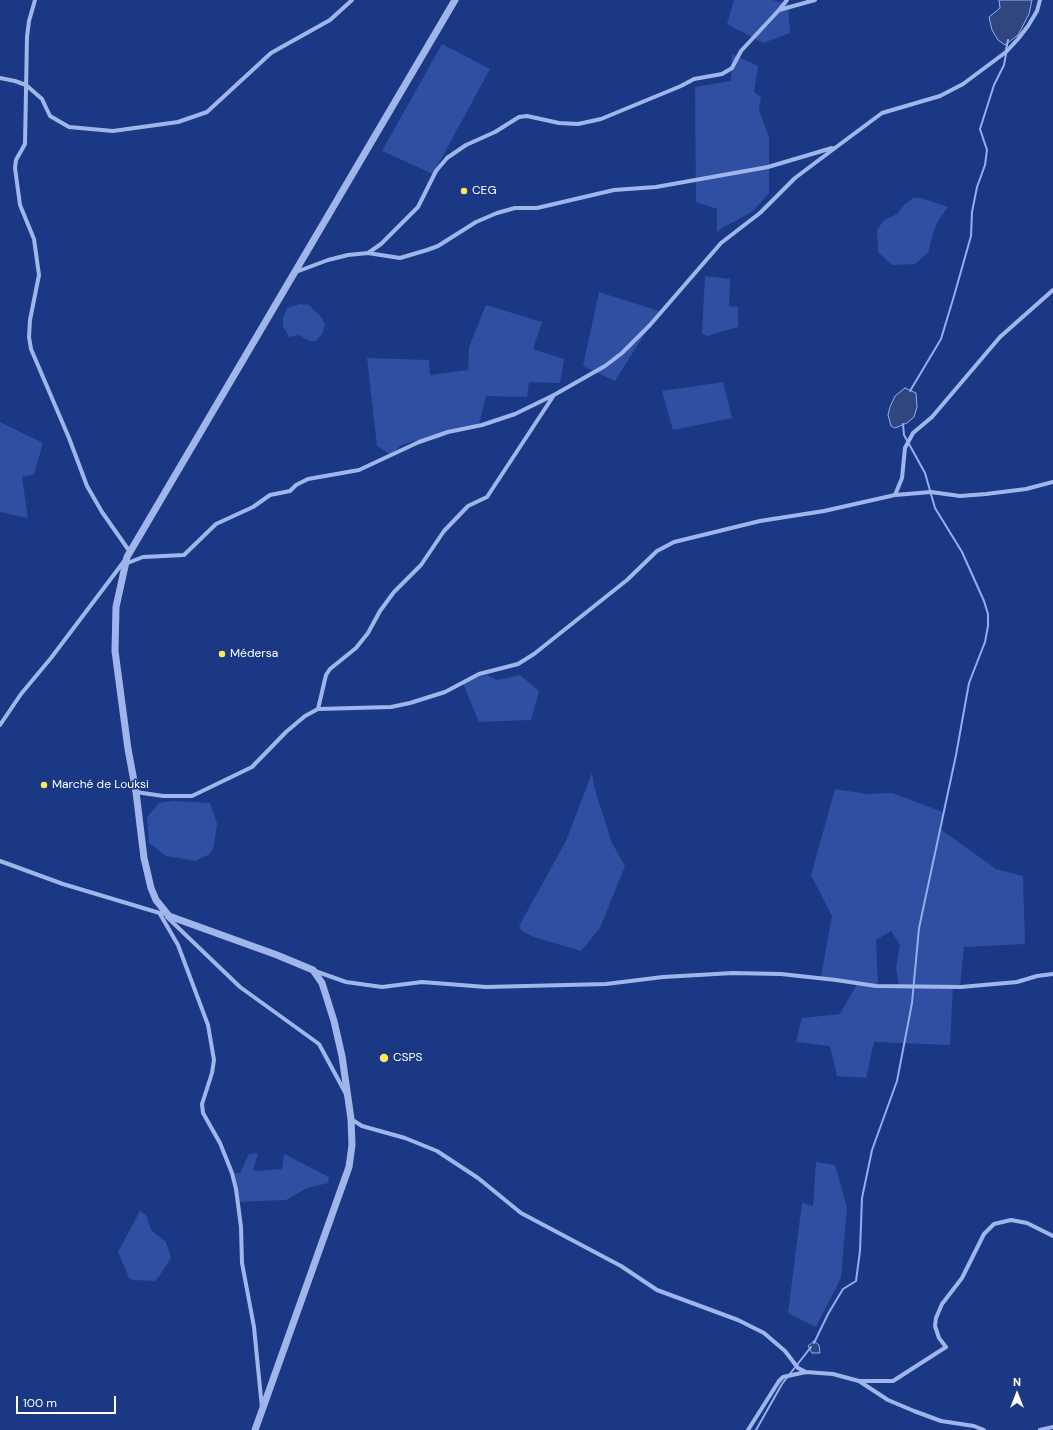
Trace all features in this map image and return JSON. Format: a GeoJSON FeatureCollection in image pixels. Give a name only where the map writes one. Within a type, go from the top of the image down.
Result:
{"type":"FeatureCollection","features":[{"type":"Feature","properties":{"kind":"street"},"geometry":{"type":"LineString","coordinates":[[35,0],[28,27],[25,144],[16,160],[15,168],[20,205],[29,225],[37,255],[38,275],[30,320],[29,337],[31,349],[69,438],[87,486],[127,558],[116,607],[115,651],[128,749],[136,792],[144,858],[150,888],[167,916],[240,987],[319,1044],[349,1099]]}},
{"type":"Feature","properties":{"kind":"street"},"geometry":{"type":"LineString","coordinates":[[0,78],[15,80],[26,85],[42,99],[50,116],[69,127],[113,131],[133,129],[191,118],[206,112],[216,105],[271,53],[330,20],[352,0]]}},
{"type":"Feature","properties":{"kind":"street"},"geometry":{"type":"LineString","coordinates":[[0,725],[21,694],[51,658],[127,558],[455,0]]}},
{"type":"Feature","properties":{"kind":"street"},"geometry":{"type":"LineString","coordinates":[[368,253],[381,244],[418,206],[436,171],[447,158],[466,145],[495,132],[519,117],[527,116],[559,123],[578,124],[601,120],[682,86],[694,79],[702,76],[722,74],[732,68],[741,51],[787,0]]}},
{"type":"Feature","properties":{"kind":"street"},"geometry":{"type":"LineString","coordinates":[[779,10],[815,0]]}},
{"type":"Feature","properties":{"kind":"street"},"geometry":{"type":"LineString","coordinates":[[127,558],[184,555],[191,546],[216,524],[253,508],[270,495],[290,491],[296,485],[308,479],[360,470],[419,442],[448,432],[482,426],[515,414],[554,395],[605,366],[622,353],[650,325],[721,243],[755,217],[795,178],[882,113],[940,96],[963,84],[1006,52],[1018,39],[1037,11],[1040,0]]}},
{"type":"Feature","properties":{"kind":"street"},"geometry":{"type":"LineString","coordinates":[[294,273],[328,260],[368,253],[400,258],[438,246],[476,222],[497,213],[515,208],[555,204],[614,190],[656,187],[768,167],[835,148]]}},
{"type":"Feature","properties":{"kind":"street"},"geometry":{"type":"LineString","coordinates":[[895,495],[902,478],[904,448],[913,433],[932,417],[1000,337],[1053,290]]}},
{"type":"Feature","properties":{"kind":"street"},"geometry":{"type":"LineString","coordinates":[[318,709],[330,669],[356,648],[368,633],[380,611],[394,592],[421,565],[444,531],[468,506],[487,497],[554,395]]}},
{"type":"Feature","properties":{"kind":"street"},"geometry":{"type":"LineString","coordinates":[[136,792],[163,796],[192,796],[252,767],[304,716],[318,709],[391,707],[410,703],[445,692],[479,674],[518,664],[534,654],[627,580],[657,551],[674,542],[760,521],[824,511],[895,495],[931,492],[960,496],[986,494],[1026,489],[1053,482]]}},
{"type":"Feature","properties":{"kind":"street"},"geometry":{"type":"LineString","coordinates":[[0,862],[63,884],[167,916],[346,982],[382,987],[422,982],[486,987],[598,984],[663,977],[733,974],[782,974],[876,986],[961,987],[1017,982],[1037,976],[1053,974]]}},
{"type":"Feature","properties":{"kind":"street"},"geometry":{"type":"LineString","coordinates":[[160,914],[178,945],[196,990],[210,1032],[214,1060],[212,1073],[202,1104],[203,1113],[220,1143],[235,1184],[242,1262],[254,1327],[262,1410]]}},
{"type":"Feature","properties":{"kind":"street"},"geometry":{"type":"LineString","coordinates":[[255,1430],[343,1189],[351,1156],[351,1119],[349,1099],[334,1021],[322,982],[313,970]]}},
{"type":"Feature","properties":{"kind":"street"},"geometry":{"type":"LineString","coordinates":[[351,1119],[362,1126],[405,1138],[437,1150],[473,1174],[521,1213],[621,1266],[657,1290],[738,1320],[764,1333],[785,1351],[798,1368],[806,1372]]}},
{"type":"Feature","properties":{"kind":"street"},"geometry":{"type":"LineString","coordinates":[[748,1430],[778,1381],[783,1377],[806,1372],[833,1374],[859,1381],[893,1381],[946,1347],[939,1338],[935,1326],[936,1318],[942,1304],[962,1278],[984,1234],[994,1224],[1011,1220],[1027,1223],[1053,1236]]}},
{"type":"Feature","properties":{"kind":"street"},"geometry":{"type":"LineString","coordinates":[[859,1381],[888,1400],[914,1412],[941,1421],[974,1426],[984,1430]]}},
{"type":"Feature","properties":{"kind":"street"},"geometry":{"type":"LineString","coordinates":[[1040,1430],[1053,1426]]}},
{"type":"Feature","properties":{"kind":"shaded area"},"geometry":{"type":"Polygon","coordinates":[[[734,0],[772,0],[788,4],[790,33],[763,43],[727,24],[734,0]]]}},
{"type":"Feature","properties":{"kind":"shaded area"},"geometry":{"type":"Polygon","coordinates":[[[999,0],[1032,0],[1029,14],[1018,35],[1005,45],[998,40],[992,30],[989,17],[1000,8],[999,0]]]}},
{"type":"Feature","properties":{"kind":"shaded area"},"geometry":{"type":"Polygon","coordinates":[[[442,44],[490,69],[433,174],[382,151],[442,44]]]}},
{"type":"Feature","properties":{"kind":"shaded area"},"geometry":{"type":"Polygon","coordinates":[[[732,54],[758,66],[754,92],[761,97],[759,110],[769,137],[769,193],[752,212],[720,229],[717,233],[717,209],[696,202],[695,87],[731,81],[732,54]]]}},
{"type":"Feature","properties":{"kind":"shaded area"},"geometry":{"type":"Polygon","coordinates":[[[913,198],[921,198],[948,207],[938,221],[928,253],[915,264],[892,265],[878,252],[877,230],[884,220],[897,214],[904,205],[913,198]]]}},
{"type":"Feature","properties":{"kind":"shaded area"},"geometry":{"type":"Polygon","coordinates":[[[705,276],[730,279],[729,306],[738,307],[738,327],[707,336],[702,334],[705,276]]]}},
{"type":"Feature","properties":{"kind":"shaded area"},"geometry":{"type":"Polygon","coordinates":[[[599,292],[659,311],[615,381],[583,366],[599,292]]]}},
{"type":"Feature","properties":{"kind":"shaded area"},"geometry":{"type":"Polygon","coordinates":[[[300,304],[309,305],[322,318],[325,325],[322,334],[316,341],[310,341],[299,335],[289,337],[283,326],[283,318],[287,308],[300,304]]]}},
{"type":"Feature","properties":{"kind":"shaded area"},"geometry":{"type":"Polygon","coordinates":[[[486,305],[542,322],[533,349],[564,359],[560,383],[529,382],[527,397],[486,396],[479,424],[452,431],[439,438],[414,441],[400,446],[391,455],[377,446],[367,358],[429,360],[430,375],[468,370],[469,347],[486,305]]]}},
{"type":"Feature","properties":{"kind":"shaded area"},"geometry":{"type":"Polygon","coordinates":[[[723,382],[732,418],[673,430],[662,391],[723,382]]]}},
{"type":"Feature","properties":{"kind":"shaded area"},"geometry":{"type":"Polygon","coordinates":[[[905,388],[916,393],[917,407],[914,417],[907,423],[895,428],[891,426],[888,415],[890,407],[895,396],[905,388]]]}},
{"type":"Feature","properties":{"kind":"shaded area"},"geometry":{"type":"Polygon","coordinates":[[[0,422],[43,443],[34,474],[22,477],[28,518],[0,512],[0,422]]]}},
{"type":"Feature","properties":{"kind":"shaded area"},"geometry":{"type":"Polygon","coordinates":[[[487,675],[497,680],[520,675],[539,691],[531,720],[479,722],[463,684],[478,677],[487,675]]]}},
{"type":"Feature","properties":{"kind":"shaded area"},"geometry":{"type":"Polygon","coordinates":[[[592,773],[595,790],[612,843],[625,866],[600,928],[581,951],[534,937],[522,931],[519,926],[566,841],[592,773]]]}},
{"type":"Feature","properties":{"kind":"shaded area"},"geometry":{"type":"Polygon","coordinates":[[[835,789],[867,794],[892,793],[943,812],[939,828],[996,869],[1023,876],[1025,944],[964,947],[960,986],[953,987],[950,1045],[874,1042],[866,1078],[837,1076],[830,1046],[796,1042],[802,1018],[840,1014],[858,982],[821,977],[832,916],[811,875],[835,789]],[[891,931],[876,940],[878,986],[899,986],[896,968],[900,945],[891,931]]]}},
{"type":"Feature","properties":{"kind":"shaded area"},"geometry":{"type":"Polygon","coordinates":[[[174,801],[210,803],[217,823],[214,846],[210,854],[195,861],[166,856],[149,843],[147,817],[159,803],[174,801]]]}},
{"type":"Feature","properties":{"kind":"shaded area"},"geometry":{"type":"Polygon","coordinates":[[[258,1153],[253,1171],[282,1169],[284,1154],[329,1177],[328,1183],[307,1188],[286,1200],[237,1202],[233,1173],[240,1173],[249,1154],[258,1153]]]}},
{"type":"Feature","properties":{"kind":"shaded area"},"geometry":{"type":"Polygon","coordinates":[[[816,1162],[835,1165],[847,1207],[841,1278],[816,1327],[788,1313],[802,1203],[813,1206],[816,1162]]]}},
{"type":"Feature","properties":{"kind":"shaded area"},"geometry":{"type":"Polygon","coordinates":[[[140,1211],[146,1215],[151,1230],[166,1242],[171,1258],[158,1278],[154,1281],[134,1280],[129,1278],[118,1252],[140,1211]]]}},
{"type":"Feature","properties":{"kind":"shaded area"},"geometry":{"type":"Polygon","coordinates":[[[814,1341],[819,1345],[820,1353],[812,1353],[808,1346],[814,1341]]]}},
{"type":"Feature","properties":{"kind":"waterway"},"geometry":{"type":"LineString","coordinates":[[1006,50],[1008,40]]}},
{"type":"Feature","properties":{"kind":"waterway"},"geometry":{"type":"LineString","coordinates":[[910,391],[941,339],[954,296],[971,236],[972,212],[977,187],[985,165],[987,150],[980,129],[994,85],[1004,65],[1006,54]]}},
{"type":"Feature","properties":{"kind":"waterway"},"geometry":{"type":"LineString","coordinates":[[814,1343],[828,1314],[843,1289],[856,1281],[860,1251],[862,1198],[872,1150],[897,1081],[912,1003],[919,928],[956,755],[969,683],[985,642],[988,626],[988,614],[984,601],[962,552],[935,508],[925,473],[904,435],[903,424]]}},
{"type":"Feature","properties":{"kind":"waterway"},"geometry":{"type":"LineString","coordinates":[[756,1430],[782,1384],[811,1347]]}},
{"type":"Feature","properties":{"kind":"place","name":"CEG"},"geometry":{"type":"Point","coordinates":[464,191]}},
{"type":"Feature","properties":{"kind":"place","name":"Médersa"},"geometry":{"type":"Point","coordinates":[222,654]}},
{"type":"Feature","properties":{"kind":"place","name":"Marché de Louksi"},"geometry":{"type":"Point","coordinates":[44,785]}},
{"type":"Feature","properties":{"kind":"place","name":"CSPS"},"geometry":{"type":"Point","coordinates":[384,1058]}}]}
